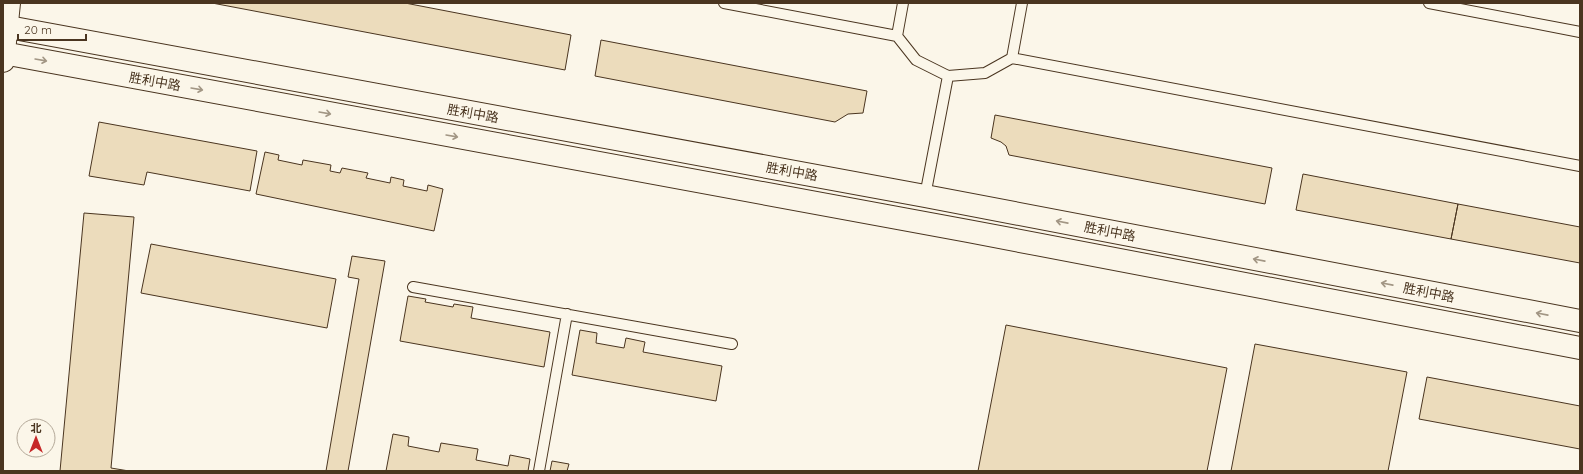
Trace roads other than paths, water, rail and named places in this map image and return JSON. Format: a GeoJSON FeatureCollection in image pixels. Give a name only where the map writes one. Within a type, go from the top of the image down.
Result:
{"type":"FeatureCollection","features":[{"type":"Feature","properties":{"kind":"street"},"geometry":{"type":"LineString","coordinates":[[3,56],[5,26],[9,3]]}},
{"type":"Feature","properties":{"kind":"street","name":"胜利中路"},"geometry":{"type":"LineString","coordinates":[[5,26],[925,196],[1580,321]]}},
{"type":"Feature","properties":{"kind":"street","name":"胜利中路"},"geometry":{"type":"LineString","coordinates":[[3,56],[960,230],[1580,348]]}},
{"type":"Feature","properties":{"kind":"lane"},"geometry":{"type":"LineString","coordinates":[[724,3],[896,36],[916,60],[948,76],[985,74],[1012,58],[1580,166]]}},
{"type":"Feature","properties":{"kind":"lane"},"geometry":{"type":"LineString","coordinates":[[896,36],[903,3]]}},
{"type":"Feature","properties":{"kind":"lane"},"geometry":{"type":"LineString","coordinates":[[1012,58],[1022,3]]}},
{"type":"Feature","properties":{"kind":"lane"},"geometry":{"type":"LineString","coordinates":[[1429,3],[1580,32]]}},
{"type":"Feature","properties":{"kind":"lane"},"geometry":{"type":"LineString","coordinates":[[925,196],[948,76]]}},
{"type":"Feature","properties":{"kind":"lane"},"geometry":{"type":"LineString","coordinates":[[414,287],[732,344]]}},
{"type":"Feature","properties":{"kind":"lane"},"geometry":{"type":"LineString","coordinates":[[539,471],[568,314]]}}]}
